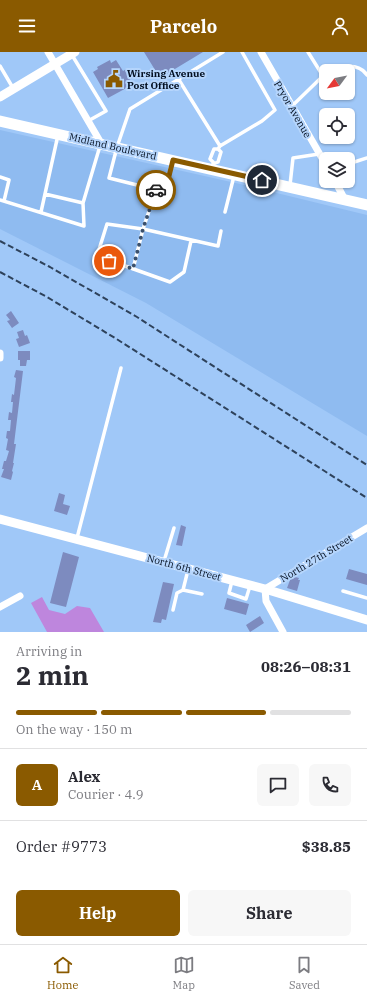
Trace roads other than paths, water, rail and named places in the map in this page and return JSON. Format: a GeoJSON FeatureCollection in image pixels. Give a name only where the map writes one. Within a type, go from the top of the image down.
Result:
{"type":"FeatureCollection","features":[{"type":"Feature","properties":{"kind":"main road","name":"Midland Boulevard"},"geometry":{"type":"LineString","coordinates":[[0,120],[173,160],[212,166],[235,174],[367,205]]}},
{"type":"Feature","properties":{"kind":"street"},"geometry":{"type":"LineString","coordinates":[[48,52],[100,143]]}},
{"type":"Feature","properties":{"kind":"street","name":"Pryor Avenue"},"geometry":{"type":"LineString","coordinates":[[261,52],[319,152]]}},
{"type":"Feature","properties":{"kind":"street"},"geometry":{"type":"LineString","coordinates":[[0,97],[73,53]]}},
{"type":"Feature","properties":{"kind":"street"},"geometry":{"type":"LineString","coordinates":[[339,188],[345,200]]}},
{"type":"Feature","properties":{"kind":"street"},"geometry":{"type":"LineString","coordinates":[[0,353],[0,358]]}},
{"type":"Feature","properties":{"kind":"street","name":"North 6th Street"},"geometry":{"type":"LineString","coordinates":[[0,519],[265,589],[367,620]]}},
{"type":"Feature","properties":{"kind":"street","name":"North 27th Street"},"geometry":{"type":"LineString","coordinates":[[265,589],[367,528]]}},
{"type":"Feature","properties":{"kind":"street"},"geometry":{"type":"LineString","coordinates":[[265,589],[266,601],[283,632]]}},
{"type":"Feature","properties":{"kind":"street"},"geometry":{"type":"LineString","coordinates":[[0,607],[20,596]]}},
{"type":"Feature","properties":{"kind":"lane"},"geometry":{"type":"LineString","coordinates":[[173,160],[165,192],[109,178],[117,147],[130,110],[223,52]]}},
{"type":"Feature","properties":{"kind":"lane"},"geometry":{"type":"LineString","coordinates":[[179,80],[219,147],[221,152],[218,162],[212,166],[210,159],[214,149],[219,147],[262,121],[275,110],[242,52]]}},
{"type":"Feature","properties":{"kind":"lane"},"geometry":{"type":"LineString","coordinates":[[308,52],[319,67]]}},
{"type":"Feature","properties":{"kind":"lane"},"geometry":{"type":"LineString","coordinates":[[73,53],[106,111],[88,121]]}},
{"type":"Feature","properties":{"kind":"lane"},"geometry":{"type":"LineString","coordinates":[[0,66],[14,89]]}},
{"type":"Feature","properties":{"kind":"lane"},"geometry":{"type":"LineString","coordinates":[[355,66],[364,71],[367,75]]}},
{"type":"Feature","properties":{"kind":"lane"},"geometry":{"type":"LineString","coordinates":[[292,106],[319,81]]}},
{"type":"Feature","properties":{"kind":"lane"},"geometry":{"type":"LineString","coordinates":[[41,212],[58,133]]}},
{"type":"Feature","properties":{"kind":"lane"},"geometry":{"type":"LineString","coordinates":[[0,177],[9,180],[2,200],[84,226],[83,203],[100,143]]}},
{"type":"Feature","properties":{"kind":"lane"},"geometry":{"type":"LineString","coordinates":[[290,187],[293,158],[319,154]]}},
{"type":"Feature","properties":{"kind":"lane"},"geometry":{"type":"LineString","coordinates":[[355,162],[367,158]]}},
{"type":"Feature","properties":{"kind":"lane"},"geometry":{"type":"LineString","coordinates":[[225,212],[235,174]]}},
{"type":"Feature","properties":{"kind":"lane"},"geometry":{"type":"LineString","coordinates":[[133,269],[143,229],[156,190]]}},
{"type":"Feature","properties":{"kind":"lane"},"geometry":{"type":"LineString","coordinates":[[46,194],[83,203]]}},
{"type":"Feature","properties":{"kind":"lane"},"geometry":{"type":"LineString","coordinates":[[191,241],[184,272],[170,282],[97,256],[107,224],[143,229],[218,246],[221,231]]}},
{"type":"Feature","properties":{"kind":"lane"},"geometry":{"type":"LineString","coordinates":[[77,539],[121,368]]}},
{"type":"Feature","properties":{"kind":"lane"},"geometry":{"type":"LineString","coordinates":[[164,562],[174,528]]}},
{"type":"Feature","properties":{"kind":"lane"},"geometry":{"type":"LineString","coordinates":[[183,590],[188,569]]}},
{"type":"Feature","properties":{"kind":"lane"},"geometry":{"type":"LineString","coordinates":[[232,580],[228,593],[246,599],[250,585]]}},
{"type":"Feature","properties":{"kind":"lane"},"geometry":{"type":"LineString","coordinates":[[173,610],[177,593],[183,590],[202,594]]}},
{"type":"Feature","properties":{"kind":"lane"},"geometry":{"type":"LineString","coordinates":[[343,590],[367,598]]}},
{"type":"Feature","properties":{"kind":"railway"},"geometry":{"type":"LineString","coordinates":[[0,241],[50,267],[137,317],[367,465]]}},
{"type":"Feature","properties":{"kind":"railway"},"geometry":{"type":"LineString","coordinates":[[0,272],[47,297],[115,338],[367,498]]}},
{"type":"Feature","properties":{"kind":"place","name":"Wirsing Avenue Post Office"},"geometry":{"type":"Point","coordinates":[114,79]}}]}
